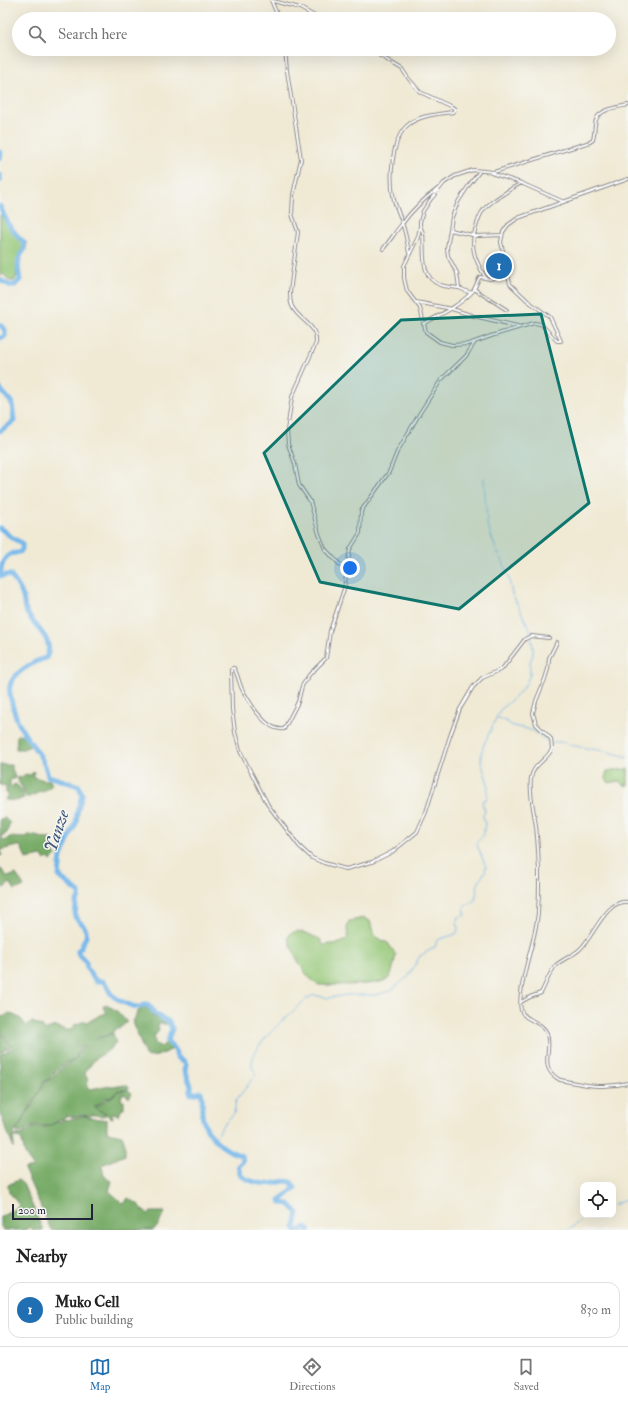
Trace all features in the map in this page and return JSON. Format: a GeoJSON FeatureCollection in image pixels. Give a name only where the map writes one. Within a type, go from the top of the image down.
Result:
{"type":"FeatureCollection","features":[{"type":"Feature","properties":{"kind":"street"},"geometry":{"type":"LineString","coordinates":[[272,1],[276,12]]}},
{"type":"Feature","properties":{"kind":"street"},"geometry":{"type":"LineString","coordinates":[[272,1],[300,8],[307,12]]}},
{"type":"Feature","properties":{"kind":"street"},"geometry":{"type":"LineString","coordinates":[[286,56],[301,159],[293,196],[292,214],[298,232],[290,292],[292,308],[314,329],[316,339],[316,343],[306,362],[292,397],[287,431],[288,444],[295,464],[299,485],[310,501],[319,534],[326,549],[346,571]]}},
{"type":"Feature","properties":{"kind":"street"},"geometry":{"type":"LineString","coordinates":[[381,56],[402,69],[420,92],[452,107],[455,110],[416,120],[404,128],[399,136],[392,166],[391,183],[394,200],[407,238],[409,254]]}},
{"type":"Feature","properties":{"kind":"street"},"geometry":{"type":"LineString","coordinates":[[490,172],[552,155],[590,142],[593,140],[596,121],[599,114],[611,109],[628,105]]}},
{"type":"Feature","properties":{"kind":"street"},"geometry":{"type":"LineString","coordinates":[[383,249],[389,243],[402,223],[430,194],[455,176],[473,170],[490,172],[564,202]]}},
{"type":"Feature","properties":{"kind":"street"},"geometry":{"type":"LineString","coordinates":[[459,288],[456,273],[448,256],[447,248],[452,217],[458,202],[468,185],[480,171]]}},
{"type":"Feature","properties":{"kind":"street"},"geometry":{"type":"LineString","coordinates":[[441,186],[424,211],[420,222],[418,237],[404,266],[404,278],[407,291],[420,308],[426,332],[440,342],[459,345],[475,342],[534,323],[540,324],[557,341],[562,340],[550,317],[528,301],[512,286],[508,277],[502,250],[501,242],[503,232],[508,225],[518,218],[628,179]]}},
{"type":"Feature","properties":{"kind":"street"},"geometry":{"type":"LineString","coordinates":[[485,277],[475,258],[472,248],[473,236],[480,214],[499,196],[521,184]]}},
{"type":"Feature","properties":{"kind":"street"},"geometry":{"type":"LineString","coordinates":[[420,227],[423,233],[425,270],[428,276],[440,285],[459,288],[471,293]]}},
{"type":"Feature","properties":{"kind":"street"},"geometry":{"type":"LineString","coordinates":[[450,230],[473,236],[502,235]]}},
{"type":"Feature","properties":{"kind":"street"},"geometry":{"type":"LineString","coordinates":[[423,324],[452,309],[461,302],[471,293],[479,279],[482,277],[490,279],[500,276],[508,277]]}},
{"type":"Feature","properties":{"kind":"street"},"geometry":{"type":"LineString","coordinates":[[474,289],[507,310]]}},
{"type":"Feature","properties":{"kind":"street"},"geometry":{"type":"LineString","coordinates":[[415,302],[452,309],[474,316],[522,327]]}},
{"type":"Feature","properties":{"kind":"street"},"geometry":{"type":"LineString","coordinates":[[475,342],[466,356],[441,380],[397,452],[389,472],[361,512],[360,533],[350,549],[344,589],[330,631],[326,658],[309,675],[302,686],[298,702],[284,729],[272,727],[262,719],[242,688],[234,668],[232,668],[230,672],[232,709],[240,751],[268,805],[299,846],[312,858],[324,864],[346,869],[362,866],[392,852],[417,832],[426,812],[460,709],[473,687],[482,678],[502,669],[526,639],[531,636],[549,638]]}},
{"type":"Feature","properties":{"kind":"street"},"geometry":{"type":"LineString","coordinates":[[557,642],[549,658],[546,679],[536,700],[533,713],[536,724],[551,739],[552,749],[535,767],[531,778],[539,868],[538,912],[525,970],[521,1002],[522,1012],[525,1016],[539,1023],[546,1030],[549,1039],[547,1057],[548,1068],[551,1074],[560,1080],[592,1086],[609,1087],[628,1083]]}},
{"type":"Feature","properties":{"kind":"street"},"geometry":{"type":"LineString","coordinates":[[521,1002],[541,992],[556,966],[583,946],[606,913],[621,902],[628,902]]}},
{"type":"Feature","properties":{"kind":"highlighted area"},"geometry":{"type":"Polygon","coordinates":[[[541,314],[589,503],[459,609],[320,582],[264,453],[401,320],[541,314]]]}},
{"type":"Feature","properties":{"kind":"green space"},"geometry":{"type":"Polygon","coordinates":[[[0,215],[5,217],[14,230],[27,243],[26,249],[19,257],[17,273],[14,281],[10,281],[3,274],[0,276],[0,215]]]}},
{"type":"Feature","properties":{"kind":"green space"},"geometry":{"type":"Polygon","coordinates":[[[24,734],[33,745],[23,749],[16,749],[17,735],[24,734]]]}},
{"type":"Feature","properties":{"kind":"green space"},"geometry":{"type":"Polygon","coordinates":[[[0,765],[11,765],[15,778],[10,780],[10,787],[16,784],[22,790],[24,798],[16,801],[5,800],[8,794],[6,793],[6,786],[0,785],[0,765]]]}},
{"type":"Feature","properties":{"kind":"green space"},"geometry":{"type":"Polygon","coordinates":[[[628,769],[628,785],[623,785],[619,781],[609,783],[607,780],[607,771],[628,769]]]}},
{"type":"Feature","properties":{"kind":"green space"},"geometry":{"type":"Polygon","coordinates":[[[34,771],[34,777],[50,780],[52,785],[43,792],[40,791],[33,796],[31,795],[30,797],[26,797],[16,778],[22,777],[26,774],[30,775],[34,771]]]}},
{"type":"Feature","properties":{"kind":"green space"},"geometry":{"type":"Polygon","coordinates":[[[5,818],[10,823],[7,833],[1,836],[2,839],[5,841],[9,837],[25,838],[28,835],[48,839],[50,838],[50,847],[56,856],[51,861],[48,858],[44,860],[42,856],[26,859],[21,846],[17,846],[1,850],[2,855],[0,856],[0,819],[5,818]]]}},
{"type":"Feature","properties":{"kind":"green space"},"geometry":{"type":"Polygon","coordinates":[[[0,868],[8,877],[16,874],[24,886],[15,890],[10,883],[4,888],[0,885],[0,868]]]}},
{"type":"Feature","properties":{"kind":"green space"},"geometry":{"type":"Polygon","coordinates":[[[364,918],[370,921],[374,936],[388,943],[396,955],[390,977],[376,983],[355,985],[319,985],[314,982],[304,971],[296,957],[288,938],[291,933],[297,931],[306,933],[320,939],[323,945],[341,943],[348,938],[347,928],[349,921],[364,918]]]}},
{"type":"Feature","properties":{"kind":"green space"},"geometry":{"type":"Polygon","coordinates":[[[104,1004],[116,1010],[127,1022],[120,1028],[116,1028],[113,1032],[105,1036],[99,1036],[94,1040],[98,1039],[99,1037],[105,1037],[113,1033],[116,1042],[109,1050],[95,1059],[86,1069],[85,1075],[89,1080],[87,1084],[88,1087],[91,1089],[104,1086],[113,1087],[125,1085],[129,1087],[129,1089],[118,1090],[114,1095],[108,1098],[106,1097],[101,1103],[94,1107],[106,1115],[101,1117],[94,1115],[72,1117],[66,1116],[57,1122],[46,1126],[34,1126],[23,1132],[16,1132],[26,1114],[34,1104],[37,1096],[19,1125],[15,1132],[14,1148],[0,1114],[0,1055],[13,1047],[0,1031],[0,1017],[9,1013],[20,1018],[27,1026],[32,1022],[42,1026],[45,1031],[53,1027],[71,1030],[74,1025],[85,1021],[88,1022],[107,1013],[103,1008],[104,1004]],[[81,1046],[74,1060],[66,1063],[48,1080],[44,1081],[38,1094],[45,1082],[49,1080],[67,1064],[74,1061],[83,1046],[81,1046]]]}},
{"type":"Feature","properties":{"kind":"green space"},"geometry":{"type":"Polygon","coordinates":[[[145,1007],[151,1011],[153,1016],[160,1018],[169,1024],[158,1024],[159,1030],[154,1037],[155,1043],[161,1047],[166,1042],[173,1049],[157,1056],[148,1057],[145,1055],[133,1022],[138,1011],[145,1007]]]}},
{"type":"Feature","properties":{"kind":"green space"},"geometry":{"type":"Polygon","coordinates":[[[0,1033],[11,1046],[0,1053],[0,1033]]]}},
{"type":"Feature","properties":{"kind":"green space"},"geometry":{"type":"Polygon","coordinates":[[[128,1090],[132,1093],[129,1098],[125,1094],[122,1094],[121,1101],[124,1101],[124,1108],[122,1108],[119,1116],[112,1113],[113,1118],[109,1117],[105,1112],[102,1112],[95,1107],[102,1104],[107,1098],[110,1098],[118,1091],[128,1090]]]}},
{"type":"Feature","properties":{"kind":"green space"},"geometry":{"type":"Polygon","coordinates":[[[82,1116],[107,1120],[107,1132],[122,1135],[125,1143],[125,1155],[102,1165],[103,1173],[109,1180],[112,1181],[109,1191],[124,1204],[128,1198],[138,1204],[142,1210],[148,1214],[151,1212],[165,1212],[157,1227],[153,1230],[51,1230],[24,1169],[33,1167],[25,1154],[21,1138],[15,1137],[16,1135],[23,1134],[34,1127],[46,1127],[57,1122],[61,1122],[63,1119],[68,1120],[82,1116]]]}},
{"type":"Feature","properties":{"kind":"green space"},"geometry":{"type":"Polygon","coordinates":[[[18,1180],[23,1184],[43,1230],[33,1230],[31,1227],[25,1230],[3,1230],[0,1224],[0,1217],[15,1209],[19,1205],[9,1192],[8,1185],[18,1180]]]}},
{"type":"Feature","properties":{"kind":"waterway","name":"Yanze"},"geometry":{"type":"LineString","coordinates":[[0,152],[0,158]]}},
{"type":"Feature","properties":{"kind":"waterway","name":"Yanze"},"geometry":{"type":"LineString","coordinates":[[0,175],[0,180]]}},
{"type":"Feature","properties":{"kind":"waterway","name":"Yanze"},"geometry":{"type":"LineString","coordinates":[[0,206],[4,217],[16,235],[24,243],[24,250],[21,253],[18,265],[20,280],[15,285],[11,286],[0,280]]}},
{"type":"Feature","properties":{"kind":"waterway","name":"Yanze"},"geometry":{"type":"LineString","coordinates":[[0,325],[5,330],[5,336],[0,338]]}},
{"type":"Feature","properties":{"kind":"waterway","name":"Yanze"},"geometry":{"type":"LineString","coordinates":[[0,389],[12,403],[14,421],[0,431]]}},
{"type":"Feature","properties":{"kind":"waterway"},"geometry":{"type":"LineString","coordinates":[[213,1138],[216,1136],[224,1123],[234,1114],[236,1100],[256,1074],[252,1066],[253,1057],[258,1048],[273,1030],[306,999],[314,995],[328,998],[347,995],[375,995],[390,991],[408,977],[420,956],[435,947],[437,940],[456,934],[458,929],[457,919],[466,915],[464,909],[465,906],[475,900],[478,884],[486,867],[477,845],[477,842],[483,836],[485,823],[483,816],[485,810],[482,801],[487,799],[488,784],[481,761],[481,754],[484,744],[500,710],[517,695],[526,684],[530,674],[530,662],[533,655],[530,629],[512,594],[509,579],[502,559],[497,552],[487,524],[484,478]]}},
{"type":"Feature","properties":{"kind":"waterway","name":"Yanze"},"geometry":{"type":"LineString","coordinates":[[0,528],[14,539],[22,543],[22,549],[20,552],[11,554],[4,560],[1,576],[10,575],[16,582],[22,594],[25,609],[46,638],[49,651],[46,658],[19,672],[12,681],[10,686],[10,695],[13,707],[21,728],[40,756],[48,776],[79,786],[82,795],[76,823],[61,856],[59,876],[79,893],[79,898],[76,903],[75,917],[86,930],[86,936],[81,948],[78,950],[78,953],[86,962],[87,969],[96,981],[104,982],[113,996],[124,1003],[137,1007],[141,1007],[146,1004],[154,1013],[169,1022],[172,1029],[167,1041],[175,1049],[177,1057],[186,1064],[185,1070],[191,1086],[191,1094],[201,1092],[203,1120],[208,1131],[216,1141],[225,1148],[242,1156],[243,1161],[238,1166],[241,1176],[261,1184],[285,1181],[291,1182],[295,1188],[280,1201],[281,1203],[289,1204],[298,1213],[295,1227],[297,1230]]}},
{"type":"Feature","properties":{"kind":"waterway"},"geometry":{"type":"LineString","coordinates":[[497,718],[503,719],[514,726],[535,732],[549,742]]}},
{"type":"Feature","properties":{"kind":"waterway"},"geometry":{"type":"LineString","coordinates":[[553,742],[565,742],[569,745],[605,751],[628,757]]}},
{"type":"Feature","properties":{"kind":"waterway"},"geometry":{"type":"LineString","coordinates":[[616,1204],[628,1199]]}},
{"type":"Feature","properties":{"kind":"waterway"},"geometry":{"type":"LineString","coordinates":[[568,1230],[584,1218]]}},
{"type":"Feature","properties":{"kind":"waterway","name":"Yanze"},"geometry":{"type":"LineString","coordinates":[[301,1230],[306,1227],[309,1230]]}},
{"type":"Feature","properties":{"kind":"place","name":"Muko Cell"},"geometry":{"type":"Point","coordinates":[499,266]}}]}
